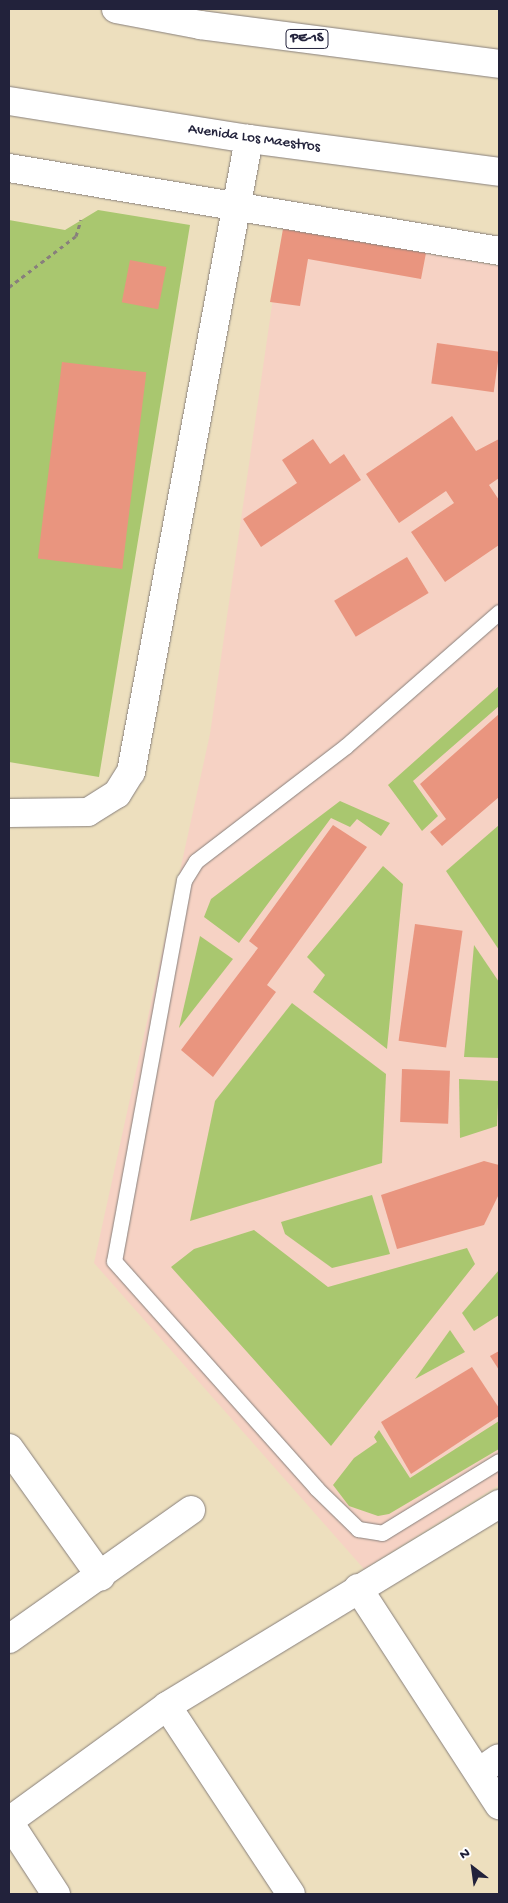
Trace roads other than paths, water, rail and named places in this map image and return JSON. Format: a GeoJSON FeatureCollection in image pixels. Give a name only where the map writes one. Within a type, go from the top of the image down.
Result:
{"type":"FeatureCollection","features":[{"type":"Feature","properties":{"kind":"main road","name":"PE-1S"},"geometry":{"type":"LineString","coordinates":[[116,9],[200,25],[499,64]]}},
{"type":"Feature","properties":{"kind":"main road","name":"Avenida Los Maestros"},"geometry":{"type":"LineString","coordinates":[[9,101],[249,140],[499,172]]}},
{"type":"Feature","properties":{"kind":"main road"},"geometry":{"type":"LineString","coordinates":[[9,813],[88,812],[117,794],[131,772],[235,206],[249,140]]}},
{"type":"Feature","properties":{"kind":"main road"},"geometry":{"type":"LineString","coordinates":[[9,168],[499,251]]}},
{"type":"Feature","properties":{"kind":"main road"},"geometry":{"type":"LineString","coordinates":[[9,1448],[100,1577]]}},
{"type":"Feature","properties":{"kind":"main road"},"geometry":{"type":"LineString","coordinates":[[56,1894],[9,1821],[167,1706],[358,1588],[499,1504]]}},
{"type":"Feature","properties":{"kind":"main road"},"geometry":{"type":"LineString","coordinates":[[9,1639],[100,1577],[191,1510]]}},
{"type":"Feature","properties":{"kind":"main road"},"geometry":{"type":"LineString","coordinates":[[358,1588],[489,1765],[499,1805]]}},
{"type":"Feature","properties":{"kind":"main road"},"geometry":{"type":"LineString","coordinates":[[167,1706],[290,1894]]}},
{"type":"Feature","properties":{"kind":"lane"},"geometry":{"type":"LineString","coordinates":[[499,612],[346,746],[196,861],[184,880],[114,1261],[316,1488],[358,1529],[382,1533],[499,1461]]}}]}
